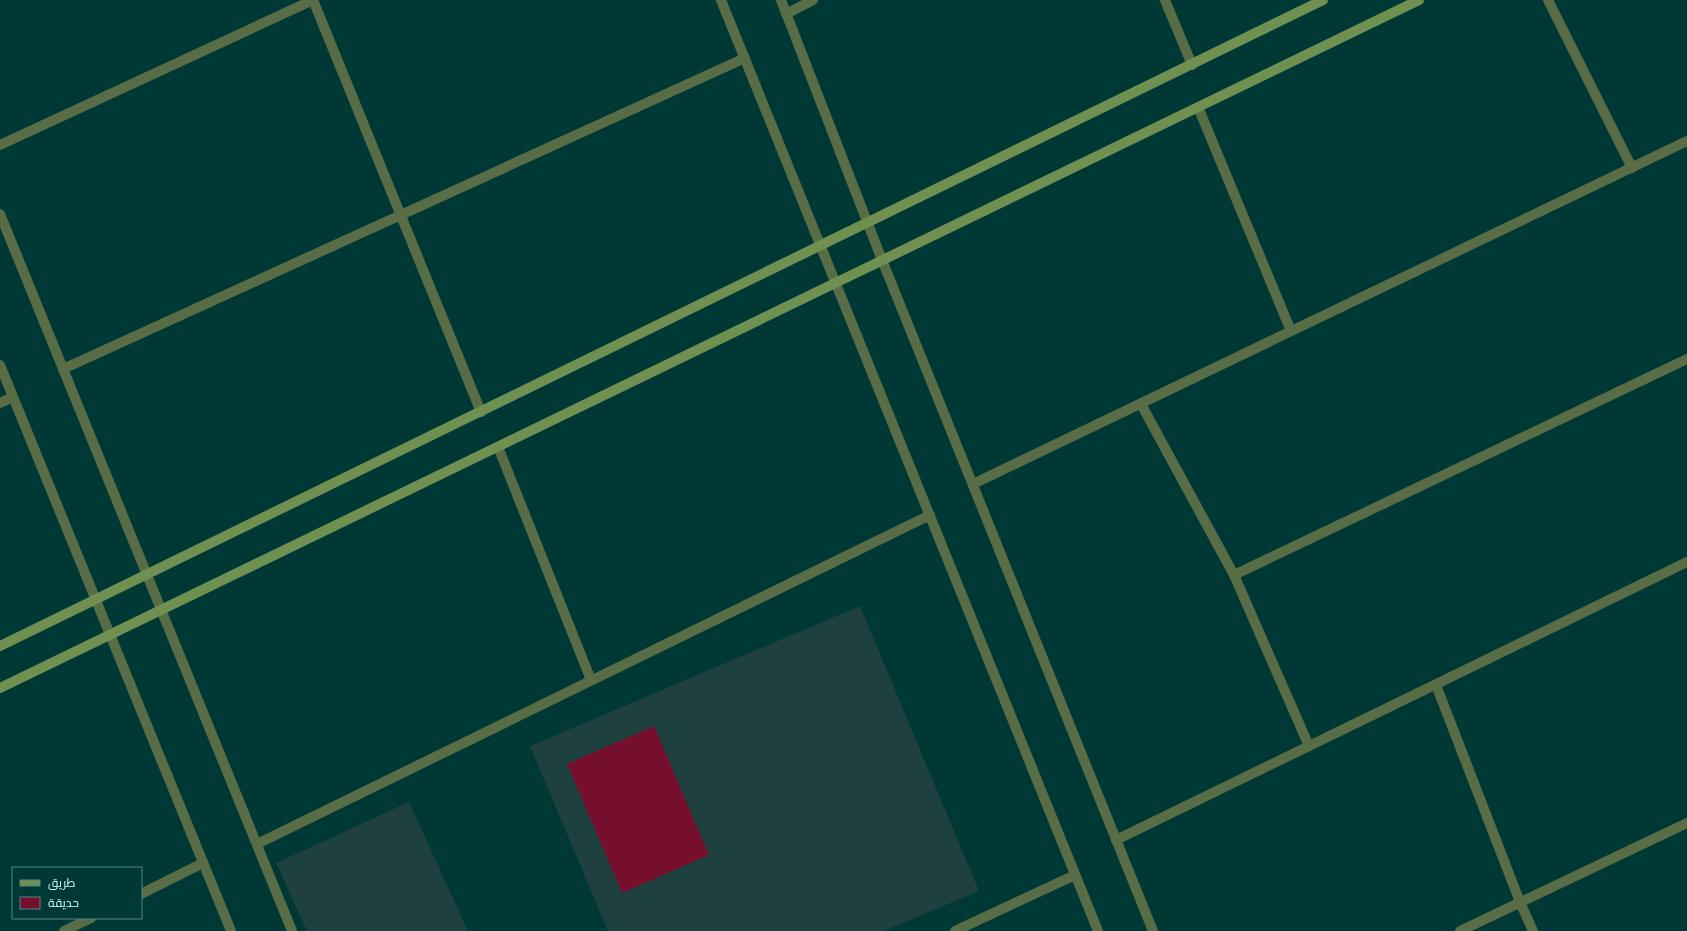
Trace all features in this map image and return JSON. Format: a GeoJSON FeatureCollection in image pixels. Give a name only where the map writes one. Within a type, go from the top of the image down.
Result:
{"type":"FeatureCollection","features":[{"type":"Feature","properties":{"kind":"main road"},"geometry":{"type":"LineString","coordinates":[[0,646],[867,224],[1323,0]]}},
{"type":"Feature","properties":{"kind":"main road"},"geometry":{"type":"LineString","coordinates":[[0,688],[1419,0]]}},
{"type":"Feature","properties":{"kind":"street"},"geometry":{"type":"LineString","coordinates":[[0,145],[313,0],[481,412]]}},
{"type":"Feature","properties":{"kind":"street"},"geometry":{"type":"LineString","coordinates":[[721,0],[1098,931]]}},
{"type":"Feature","properties":{"kind":"street"},"geometry":{"type":"LineString","coordinates":[[781,0],[867,224],[1153,931]]}},
{"type":"Feature","properties":{"kind":"street"},"geometry":{"type":"LineString","coordinates":[[786,14],[814,0]]}},
{"type":"Feature","properties":{"kind":"street"},"geometry":{"type":"LineString","coordinates":[[1166,0],[1192,64]]}},
{"type":"Feature","properties":{"kind":"street"},"geometry":{"type":"LineString","coordinates":[[1548,0],[1632,168]]}},
{"type":"Feature","properties":{"kind":"street"},"geometry":{"type":"LineString","coordinates":[[63,369],[745,58]]}},
{"type":"Feature","properties":{"kind":"street"},"geometry":{"type":"LineString","coordinates":[[1198,107],[1291,331]]}},
{"type":"Feature","properties":{"kind":"street"},"geometry":{"type":"LineString","coordinates":[[972,484],[1687,141]]}},
{"type":"Feature","properties":{"kind":"street"},"geometry":{"type":"LineString","coordinates":[[0,214],[292,931]]}},
{"type":"Feature","properties":{"kind":"street"},"geometry":{"type":"LineString","coordinates":[[1234,576],[1687,359]]}},
{"type":"Feature","properties":{"kind":"street"},"geometry":{"type":"LineString","coordinates":[[0,365],[231,931]]}},
{"type":"Feature","properties":{"kind":"street"},"geometry":{"type":"LineString","coordinates":[[0,403],[13,397]]}},
{"type":"Feature","properties":{"kind":"street"},"geometry":{"type":"LineString","coordinates":[[1141,404],[1234,576],[1309,746]]}},
{"type":"Feature","properties":{"kind":"street"},"geometry":{"type":"LineString","coordinates":[[498,447],[592,680]]}},
{"type":"Feature","properties":{"kind":"street"},"geometry":{"type":"LineString","coordinates":[[257,844],[930,515]]}},
{"type":"Feature","properties":{"kind":"street"},"geometry":{"type":"LineString","coordinates":[[1116,840],[1687,562]]}},
{"type":"Feature","properties":{"kind":"street"},"geometry":{"type":"LineString","coordinates":[[1436,684],[1520,902],[1533,931]]}},
{"type":"Feature","properties":{"kind":"street"},"geometry":{"type":"LineString","coordinates":[[1460,931],[1687,823]]}},
{"type":"Feature","properties":{"kind":"street"},"geometry":{"type":"LineString","coordinates":[[142,894],[203,863]]}},
{"type":"Feature","properties":{"kind":"street"},"geometry":{"type":"LineString","coordinates":[[955,931],[1075,875]]}},
{"type":"Feature","properties":{"kind":"street"},"geometry":{"type":"LineString","coordinates":[[64,931],[89,919]]}},
{"type":"Feature","properties":{"kind":"shaded area"},"geometry":{"type":"Polygon","coordinates":[[[860,606],[979,891],[884,931],[608,931],[530,746],[860,606]]]}},
{"type":"Feature","properties":{"kind":"shaded area"},"geometry":{"type":"Polygon","coordinates":[[[409,802],[468,931],[307,931],[276,863],[409,802]]]}},
{"type":"Feature","properties":{"kind":"green space"},"geometry":{"type":"Polygon","coordinates":[[[654,726],[709,855],[622,893],[567,764],[654,726]]]}}]}
